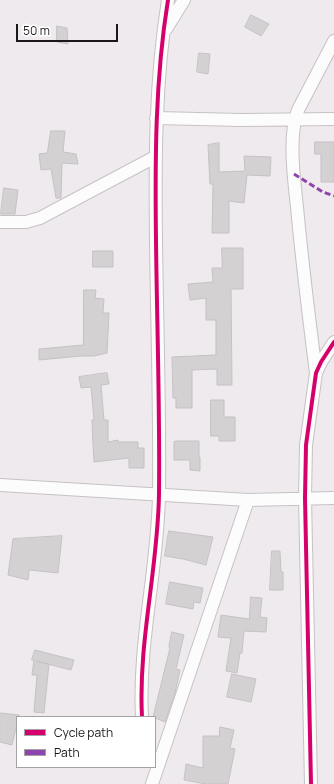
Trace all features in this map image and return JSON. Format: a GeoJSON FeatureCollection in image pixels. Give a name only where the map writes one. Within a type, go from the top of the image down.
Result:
{"type":"FeatureCollection","features":[{"type":"Feature","properties":{"kind":"street"},"geometry":{"type":"LineString","coordinates":[[142,716],[141,670],[155,562],[159,495],[155,157],[156,118],[163,33],[168,0]]}},
{"type":"Feature","properties":{"kind":"street"},"geometry":{"type":"LineString","coordinates":[[163,33],[184,0]]}},
{"type":"Feature","properties":{"kind":"street"},"geometry":{"type":"LineString","coordinates":[[311,784],[305,498],[306,445],[316,373],[299,234],[294,174],[293,131],[294,120],[334,41]]}},
{"type":"Feature","properties":{"kind":"street"},"geometry":{"type":"LineString","coordinates":[[156,118],[334,120]]}},
{"type":"Feature","properties":{"kind":"street"},"geometry":{"type":"LineString","coordinates":[[0,222],[26,222],[40,218],[155,157]]}},
{"type":"Feature","properties":{"kind":"street"},"geometry":{"type":"LineString","coordinates":[[316,373],[334,342]]}},
{"type":"Feature","properties":{"kind":"street"},"geometry":{"type":"LineString","coordinates":[[0,485],[248,500],[334,498]]}},
{"type":"Feature","properties":{"kind":"street"},"geometry":{"type":"LineString","coordinates":[[151,784],[248,500]]}},
{"type":"Feature","properties":{"kind":"street"},"geometry":{"type":"LineString","coordinates":[[148,768],[151,784]]}},
{"type":"Feature","properties":{"kind":"building"},"geometry":{"type":"Polygon","coordinates":[[[251,15],[269,24],[261,36],[245,27],[251,15]]]}},
{"type":"Feature","properties":{"kind":"building"},"geometry":{"type":"Polygon","coordinates":[[[57,26],[67,28],[68,44],[57,42],[57,26]]]}},
{"type":"Feature","properties":{"kind":"building"},"geometry":{"type":"Polygon","coordinates":[[[199,53],[210,54],[208,74],[197,72],[199,53]]]}},
{"type":"Feature","properties":{"kind":"building"},"geometry":{"type":"Polygon","coordinates":[[[51,131],[65,131],[63,152],[76,154],[78,164],[62,163],[61,198],[56,198],[51,169],[41,170],[39,154],[47,153],[51,131]]]}},
{"type":"Feature","properties":{"kind":"building"},"geometry":{"type":"Polygon","coordinates":[[[315,142],[334,142],[334,182],[321,182],[321,154],[315,154],[315,142]]]}},
{"type":"Feature","properties":{"kind":"building"},"geometry":{"type":"Polygon","coordinates":[[[219,143],[219,172],[245,171],[244,156],[271,157],[270,176],[247,175],[244,203],[229,201],[229,233],[212,233],[213,184],[210,184],[208,145],[219,143]]]}},
{"type":"Feature","properties":{"kind":"building"},"geometry":{"type":"Polygon","coordinates":[[[4,188],[18,190],[15,214],[1,214],[4,188]]]}},
{"type":"Feature","properties":{"kind":"building"},"geometry":{"type":"Polygon","coordinates":[[[222,248],[243,248],[243,289],[231,289],[232,385],[217,385],[217,369],[192,370],[192,408],[176,408],[176,398],[173,398],[172,357],[216,355],[216,320],[206,320],[206,298],[190,300],[188,284],[213,282],[212,268],[222,268],[222,248]]]}},
{"type":"Feature","properties":{"kind":"building"},"geometry":{"type":"Polygon","coordinates":[[[93,251],[113,251],[113,267],[93,267],[93,251]]]}},
{"type":"Feature","properties":{"kind":"building"},"geometry":{"type":"Polygon","coordinates":[[[84,290],[96,290],[95,298],[104,299],[103,313],[109,313],[107,353],[94,356],[39,360],[39,349],[83,345],[84,290]]]}},
{"type":"Feature","properties":{"kind":"building"},"geometry":{"type":"Polygon","coordinates":[[[107,373],[109,384],[101,385],[104,420],[108,420],[108,442],[118,440],[118,442],[138,442],[138,448],[144,448],[144,468],[129,468],[129,458],[94,462],[92,420],[94,420],[91,387],[81,388],[79,377],[107,373]]]}},
{"type":"Feature","properties":{"kind":"building"},"geometry":{"type":"Polygon","coordinates":[[[211,400],[224,400],[224,417],[235,417],[235,441],[219,441],[219,436],[211,436],[211,400]]]}},
{"type":"Feature","properties":{"kind":"building"},"geometry":{"type":"Polygon","coordinates":[[[199,441],[200,471],[190,470],[190,460],[174,460],[174,442],[199,441]]]}},
{"type":"Feature","properties":{"kind":"building"},"geometry":{"type":"Polygon","coordinates":[[[169,531],[213,537],[206,565],[165,556],[169,531]]]}},
{"type":"Feature","properties":{"kind":"building"},"geometry":{"type":"Polygon","coordinates":[[[62,536],[58,573],[29,570],[28,580],[8,575],[13,539],[62,536]]]}},
{"type":"Feature","properties":{"kind":"building"},"geometry":{"type":"Polygon","coordinates":[[[272,551],[280,551],[281,572],[283,572],[283,590],[270,590],[272,551]]]}},
{"type":"Feature","properties":{"kind":"building"},"geometry":{"type":"Polygon","coordinates":[[[170,582],[203,588],[200,603],[194,602],[193,609],[166,604],[170,582]]]}},
{"type":"Feature","properties":{"kind":"building"},"geometry":{"type":"Polygon","coordinates":[[[251,597],[262,598],[260,617],[267,618],[266,632],[244,631],[242,653],[240,653],[237,673],[226,671],[231,638],[218,637],[221,615],[249,619],[251,597]]]}},
{"type":"Feature","properties":{"kind":"building"},"geometry":{"type":"Polygon","coordinates":[[[172,632],[184,635],[176,669],[180,670],[175,693],[165,722],[156,718],[156,716],[153,716],[172,632]]]}},
{"type":"Feature","properties":{"kind":"building"},"geometry":{"type":"Polygon","coordinates":[[[35,650],[74,660],[71,670],[49,664],[44,713],[34,712],[37,675],[32,675],[34,660],[32,660],[35,650]]]}},
{"type":"Feature","properties":{"kind":"building"},"geometry":{"type":"Polygon","coordinates":[[[232,674],[256,679],[251,702],[227,697],[232,674]]]}},
{"type":"Feature","properties":{"kind":"building"},"geometry":{"type":"Polygon","coordinates":[[[0,713],[19,715],[16,716],[16,728],[12,745],[0,742],[0,713]]]}},
{"type":"Feature","properties":{"kind":"building"},"geometry":{"type":"Polygon","coordinates":[[[220,727],[234,730],[230,748],[235,749],[228,784],[206,784],[184,780],[186,764],[203,768],[203,736],[219,736],[220,727]]]}},
{"type":"Feature","properties":{"kind":"marked path"},"geometry":{"type":"LineString","coordinates":[[294,174],[323,192],[334,196]]}},
{"type":"Feature","properties":{"kind":"cycle path"},"geometry":{"type":"LineString","coordinates":[[142,716],[145,633],[158,522],[159,399],[156,150],[160,60],[168,0]]}},
{"type":"Feature","properties":{"kind":"cycle path"},"geometry":{"type":"LineString","coordinates":[[311,784],[305,498],[306,445],[316,373],[334,342]]}}]}
